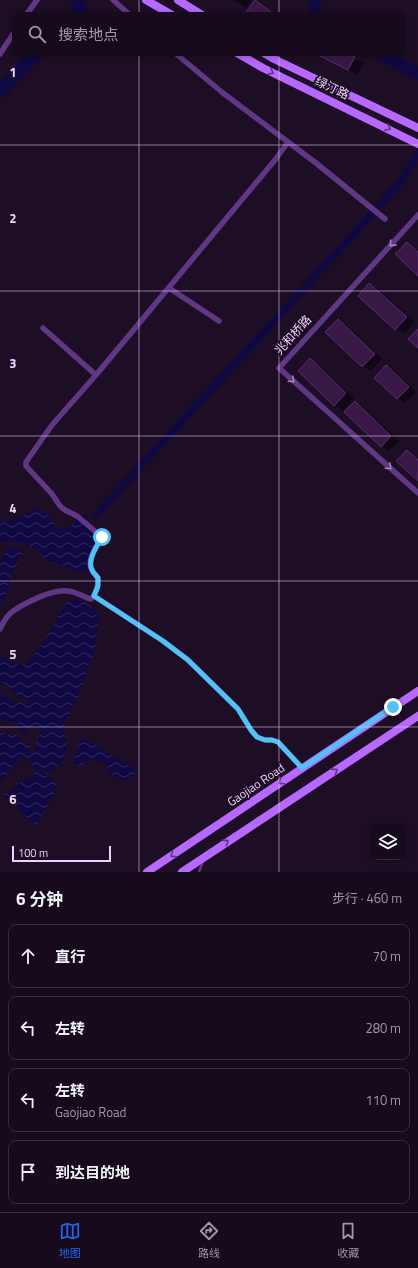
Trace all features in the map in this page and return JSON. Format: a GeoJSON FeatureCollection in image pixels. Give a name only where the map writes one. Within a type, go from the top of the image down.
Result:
{"type":"FeatureCollection","features":[{"type":"Feature","properties":{"kind":"main road"},"geometry":{"type":"LineString","coordinates":[[146,0],[167,12]]}},
{"type":"Feature","properties":{"kind":"main road"},"geometry":{"type":"LineString","coordinates":[[178,0],[197,12]]}},
{"type":"Feature","properties":{"kind":"main road","name":"绿汀路"},"geometry":{"type":"LineString","coordinates":[[242,56],[263,68],[418,144]]}},
{"type":"Feature","properties":{"kind":"main road","name":"绿汀路"},"geometry":{"type":"LineString","coordinates":[[269,56],[418,128]]}},
{"type":"Feature","properties":{"kind":"main road","name":"Gaojiao Road"},"geometry":{"type":"LineString","coordinates":[[147,872],[418,691]]}},
{"type":"Feature","properties":{"kind":"main road"},"geometry":{"type":"LineString","coordinates":[[182,872],[418,716]]}},
{"type":"Feature","properties":{"kind":"street"},"geometry":{"type":"LineString","coordinates":[[28,12],[37,0]]}},
{"type":"Feature","properties":{"kind":"street"},"geometry":{"type":"LineString","coordinates":[[112,0],[126,12]]}},
{"type":"Feature","properties":{"kind":"street"},"geometry":{"type":"LineString","coordinates":[[0,54],[12,36]]}},
{"type":"Feature","properties":{"kind":"street"},"geometry":{"type":"LineString","coordinates":[[179,56],[223,93],[288,142],[385,220]]}},
{"type":"Feature","properties":{"kind":"street"},"geometry":{"type":"LineString","coordinates":[[0,630],[5,619],[11,612],[44,596],[66,590],[87,598],[94,596],[98,586],[98,578],[92,571],[91,561],[102,537],[77,516],[60,506],[52,494],[26,466],[26,462],[52,425],[169,288],[275,160],[288,142]]}},
{"type":"Feature","properties":{"kind":"street","name":"兆和桥路"},"geometry":{"type":"LineString","coordinates":[[418,215],[279,368],[418,493]]}},
{"type":"Feature","properties":{"kind":"street"},"geometry":{"type":"LineString","coordinates":[[169,288],[219,321]]}},
{"type":"Feature","properties":{"kind":"street"},"geometry":{"type":"LineString","coordinates":[[43,328],[96,375]]}},
{"type":"Feature","properties":{"kind":"street"},"geometry":{"type":"LineString","coordinates":[[94,596],[163,641],[188,660],[238,709],[257,737],[278,742],[302,768]]}},
{"type":"Feature","properties":{"kind":"lane"},"geometry":{"type":"LineString","coordinates":[[199,872],[205,857]]}},
{"type":"Feature","properties":{"kind":"water"},"geometry":{"type":"Polygon","coordinates":[[[33,509],[39,509],[50,517],[56,528],[60,529],[67,528],[83,513],[86,515],[90,532],[98,538],[89,561],[94,567],[89,573],[85,571],[80,572],[52,563],[46,560],[38,550],[16,541],[0,543],[0,520],[14,520],[33,509]]]}},
{"type":"Feature","properties":{"kind":"water"},"geometry":{"type":"Polygon","coordinates":[[[12,548],[21,550],[24,554],[19,556],[17,566],[12,572],[8,590],[0,606],[0,561],[5,554],[4,550],[12,548]]]}},
{"type":"Feature","properties":{"kind":"water"},"geometry":{"type":"Polygon","coordinates":[[[72,599],[80,600],[88,604],[95,610],[99,617],[94,652],[79,694],[64,724],[63,732],[67,744],[64,759],[60,765],[50,772],[39,771],[56,782],[55,792],[36,825],[3,795],[35,774],[32,763],[27,759],[21,758],[0,781],[0,731],[7,735],[16,735],[30,746],[29,752],[34,755],[41,729],[37,727],[36,730],[28,727],[27,734],[21,731],[17,722],[6,722],[0,719],[0,692],[9,699],[27,704],[30,702],[20,697],[0,680],[0,656],[14,663],[26,665],[52,628],[63,608],[72,599]]]}},
{"type":"Feature","properties":{"kind":"water"},"geometry":{"type":"Polygon","coordinates":[[[81,738],[102,747],[103,751],[135,768],[134,774],[123,781],[110,773],[107,765],[91,759],[83,763],[83,766],[77,766],[73,762],[81,738]]]}},
{"type":"Feature","properties":{"kind":"building"},"geometry":{"type":"Polygon","coordinates":[[[255,0],[271,12],[246,12],[255,0]]]}},
{"type":"Feature","properties":{"kind":"building"},"geometry":{"type":"Polygon","coordinates":[[[320,56],[355,57],[348,70],[320,56]]]}},
{"type":"Feature","properties":{"kind":"building"},"geometry":{"type":"Polygon","coordinates":[[[407,242],[418,252],[418,276],[395,254],[407,242]]]}},
{"type":"Feature","properties":{"kind":"building"},"geometry":{"type":"Polygon","coordinates":[[[369,283],[407,317],[395,330],[358,296],[369,283]]]}},
{"type":"Feature","properties":{"kind":"building"},"geometry":{"type":"Polygon","coordinates":[[[338,319],[375,354],[362,367],[325,332],[338,319]]]}},
{"type":"Feature","properties":{"kind":"building"},"geometry":{"type":"Polygon","coordinates":[[[418,329],[418,348],[408,339],[418,329]]]}},
{"type":"Feature","properties":{"kind":"building"},"geometry":{"type":"Polygon","coordinates":[[[310,358],[346,393],[334,406],[298,371],[310,358]]]}},
{"type":"Feature","properties":{"kind":"building"},"geometry":{"type":"Polygon","coordinates":[[[386,365],[409,387],[397,399],[374,378],[386,365]]]}},
{"type":"Feature","properties":{"kind":"building"},"geometry":{"type":"Polygon","coordinates":[[[355,401],[391,436],[381,447],[344,412],[355,401]]]}},
{"type":"Feature","properties":{"kind":"building"},"geometry":{"type":"Polygon","coordinates":[[[407,450],[418,460],[418,481],[396,461],[407,450]]]}},
{"type":"Feature","properties":{"kind":"waterway"},"geometry":{"type":"LineString","coordinates":[[76,0],[81,8],[77,12]]}},
{"type":"Feature","properties":{"kind":"waterway"},"geometry":{"type":"LineString","coordinates":[[315,0],[315,12]]}},
{"type":"Feature","properties":{"kind":"waterway"},"geometry":{"type":"LineString","coordinates":[[0,92],[35,56]]}},
{"type":"Feature","properties":{"kind":"waterway"},"geometry":{"type":"LineString","coordinates":[[385,56],[418,74]]}},
{"type":"Feature","properties":{"kind":"waterway"},"geometry":{"type":"LineString","coordinates":[[96,515],[355,233],[401,181],[418,153]]}},
{"type":"Feature","properties":{"kind":"route"},"geometry":{"type":"LineString","coordinates":[[102,537],[91,561],[92,571],[98,578],[98,586],[94,596],[163,641],[188,660],[238,709],[257,737],[278,742],[302,768],[393,707]]}}]}
